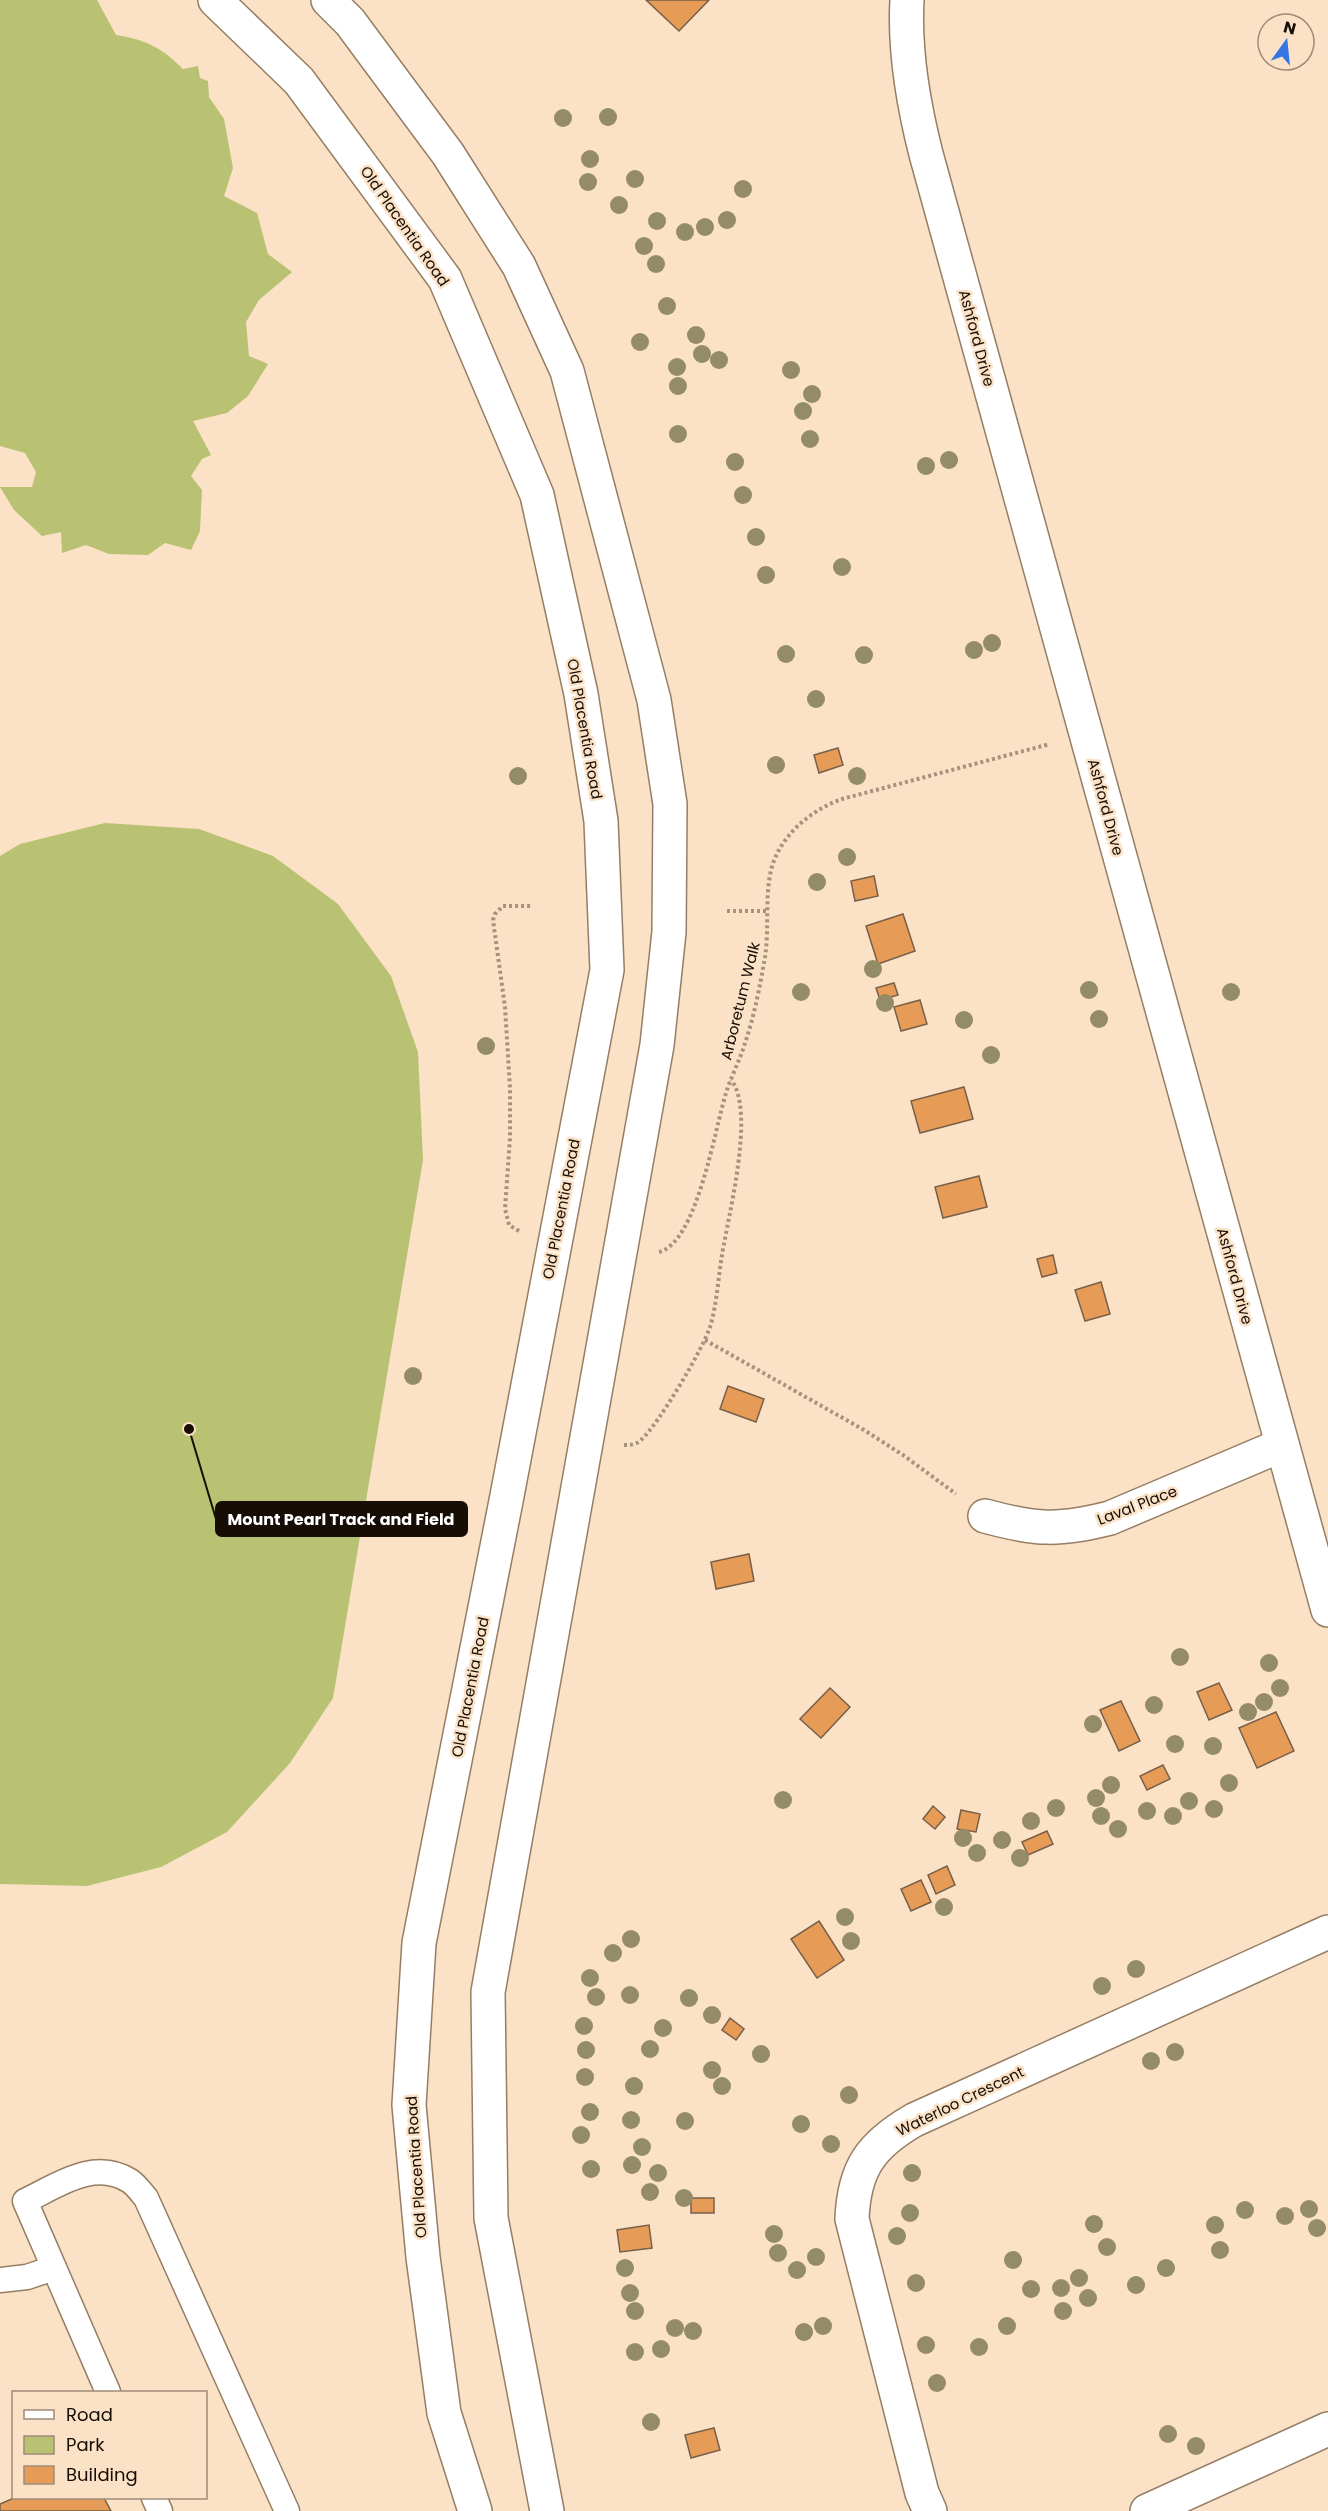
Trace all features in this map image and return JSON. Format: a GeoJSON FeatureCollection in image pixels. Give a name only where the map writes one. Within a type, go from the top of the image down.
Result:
{"type":"FeatureCollection","features":[{"type":"Feature","properties":{"kind":"main road","name":"Old Placentia Road"},"geometry":{"type":"LineString","coordinates":[[215,0],[299,81],[445,279],[537,495],[581,694],[601,821],[606,970],[419,1943],[409,2105],[423,2257],[444,2413],[475,2511]]}},
{"type":"Feature","properties":{"kind":"main road"},"geometry":{"type":"LineString","coordinates":[[328,0],[350,21],[448,154],[519,266],[567,370],[654,700],[670,804],[669,932],[657,1045],[488,1992],[491,2218],[547,2511]]}},
{"type":"Feature","properties":{"kind":"main road","name":"Ashford Drive"},"geometry":{"type":"LineString","coordinates":[[907,0],[906,48],[910,82],[926,154],[1328,1610]]}},
{"type":"Feature","properties":{"kind":"main road","name":"Laval Place"},"geometry":{"type":"LineString","coordinates":[[985,1516],[1031,1527],[1060,1529],[1088,1524],[1110,1518],[1282,1445]]}},
{"type":"Feature","properties":{"kind":"main road","name":"Waterloo Crescent"},"geometry":{"type":"LineString","coordinates":[[930,2511],[922,2493],[852,2219],[853,2202],[865,2162],[879,2144],[914,2120],[1328,1932]]}},
{"type":"Feature","properties":{"kind":"main road"},"geometry":{"type":"LineString","coordinates":[[1147,2511],[1328,2429]]}},
{"type":"Feature","properties":{"kind":"lane"},"geometry":{"type":"LineString","coordinates":[[108,2391],[25,2201],[85,2172],[107,2172],[130,2181],[146,2198],[287,2511]]}},
{"type":"Feature","properties":{"kind":"lane"},"geometry":{"type":"LineString","coordinates":[[0,2280],[27,2277],[54,2268]]}},
{"type":"Feature","properties":{"kind":"path","name":"Arboretum Walk"},"geometry":{"type":"LineString","coordinates":[[655,1253],[674,1246],[692,1212],[731,1080],[745,1044],[761,978],[769,911],[770,874],[782,845],[796,828],[830,803],[1050,744]]}},
{"type":"Feature","properties":{"kind":"path"},"geometry":{"type":"LineString","coordinates":[[522,1233],[509,1225],[505,1209],[510,1138],[510,1088],[505,1007],[493,921],[495,914],[503,906],[533,906]]}},
{"type":"Feature","properties":{"kind":"path"},"geometry":{"type":"LineString","coordinates":[[727,911],[769,911]]}},
{"type":"Feature","properties":{"kind":"path"},"geometry":{"type":"LineString","coordinates":[[620,1444],[634,1444],[648,1431],[705,1340],[717,1295],[738,1166],[740,1107],[738,1093],[731,1080]]}},
{"type":"Feature","properties":{"kind":"path"},"geometry":{"type":"LineString","coordinates":[[705,1340],[883,1442],[985,1516]]}},
{"type":"Feature","properties":{"kind":"green space"},"geometry":{"type":"Polygon","coordinates":[[[0,0],[97,0],[116,35],[136,39],[152,46],[183,69],[198,66],[200,78],[208,81],[209,97],[224,119],[233,168],[224,196],[257,213],[268,254],[292,272],[259,300],[246,322],[249,356],[268,364],[248,396],[227,413],[193,421],[211,455],[202,459],[191,476],[202,490],[200,531],[191,550],[165,543],[148,555],[109,554],[86,545],[62,553],[61,532],[42,536],[14,510],[0,487],[32,487],[36,472],[25,453],[0,446],[0,0]]]}},
{"type":"Feature","properties":{"kind":"green space"},"geometry":{"type":"Polygon","coordinates":[[[105,823],[199,829],[273,856],[338,904],[391,976],[418,1052],[423,1160],[333,1698],[290,1763],[227,1832],[161,1867],[87,1886],[0,1884],[0,856],[20,844],[105,823]]]}},
{"type":"Feature","properties":{"kind":"building"},"geometry":{"type":"Polygon","coordinates":[[[646,0],[709,0],[679,31],[646,0]]]}},
{"type":"Feature","properties":{"kind":"building"},"geometry":{"type":"Polygon","coordinates":[[[838,748],[843,765],[819,773],[814,755],[838,748]]]}},
{"type":"Feature","properties":{"kind":"building"},"geometry":{"type":"Polygon","coordinates":[[[874,876],[878,896],[855,901],[851,881],[874,876]]]}},
{"type":"Feature","properties":{"kind":"building"},"geometry":{"type":"Polygon","coordinates":[[[903,914],[915,951],[878,964],[866,926],[903,914]]]}},
{"type":"Feature","properties":{"kind":"building"},"geometry":{"type":"Polygon","coordinates":[[[894,983],[898,995],[880,1000],[876,988],[894,983]]]}},
{"type":"Feature","properties":{"kind":"building"},"geometry":{"type":"Polygon","coordinates":[[[920,1000],[927,1024],[901,1031],[894,1007],[920,1000]]]}},
{"type":"Feature","properties":{"kind":"building"},"geometry":{"type":"Polygon","coordinates":[[[964,1087],[973,1119],[920,1133],[911,1101],[964,1087]]]}},
{"type":"Feature","properties":{"kind":"building"},"geometry":{"type":"Polygon","coordinates":[[[979,1176],[987,1207],[943,1218],[935,1187],[979,1176]]]}},
{"type":"Feature","properties":{"kind":"building"},"geometry":{"type":"Polygon","coordinates":[[[1053,1255],[1057,1273],[1042,1277],[1037,1259],[1053,1255]]]}},
{"type":"Feature","properties":{"kind":"building"},"geometry":{"type":"Polygon","coordinates":[[[1101,1282],[1110,1314],[1085,1321],[1075,1290],[1101,1282]]]}},
{"type":"Feature","properties":{"kind":"building"},"geometry":{"type":"Polygon","coordinates":[[[728,1386],[764,1399],[756,1422],[720,1409],[728,1386]]]}},
{"type":"Feature","properties":{"kind":"building"},"geometry":{"type":"Polygon","coordinates":[[[749,1554],[754,1581],[716,1589],[711,1562],[749,1554]]]}},
{"type":"Feature","properties":{"kind":"building"},"geometry":{"type":"Polygon","coordinates":[[[1219,1683],[1232,1710],[1209,1720],[1197,1692],[1219,1683]]]}},
{"type":"Feature","properties":{"kind":"building"},"geometry":{"type":"Polygon","coordinates":[[[830,1688],[850,1707],[821,1738],[800,1719],[830,1688]]]}},
{"type":"Feature","properties":{"kind":"building"},"geometry":{"type":"Polygon","coordinates":[[[1121,1701],[1140,1741],[1119,1751],[1100,1710],[1121,1701]]]}},
{"type":"Feature","properties":{"kind":"building"},"geometry":{"type":"Polygon","coordinates":[[[1276,1712],[1294,1751],[1257,1768],[1239,1728],[1276,1712]]]}},
{"type":"Feature","properties":{"kind":"building"},"geometry":{"type":"Polygon","coordinates":[[[1163,1765],[1170,1779],[1147,1790],[1140,1776],[1163,1765]]]}},
{"type":"Feature","properties":{"kind":"building"},"geometry":{"type":"Polygon","coordinates":[[[933,1806],[945,1817],[935,1829],[923,1819],[933,1806]]]}},
{"type":"Feature","properties":{"kind":"building"},"geometry":{"type":"Polygon","coordinates":[[[961,1810],[980,1814],[976,1832],[957,1829],[961,1810]]]}},
{"type":"Feature","properties":{"kind":"building"},"geometry":{"type":"Polygon","coordinates":[[[1047,1831],[1053,1844],[1028,1855],[1022,1842],[1047,1831]]]}},
{"type":"Feature","properties":{"kind":"building"},"geometry":{"type":"Polygon","coordinates":[[[947,1866],[955,1885],[936,1894],[928,1875],[947,1866]]]}},
{"type":"Feature","properties":{"kind":"building"},"geometry":{"type":"Polygon","coordinates":[[[921,1880],[931,1902],[911,1911],[901,1889],[921,1880]]]}},
{"type":"Feature","properties":{"kind":"building"},"geometry":{"type":"Polygon","coordinates":[[[819,1921],[844,1960],[817,1978],[791,1939],[819,1921]]]}},
{"type":"Feature","properties":{"kind":"building"},"geometry":{"type":"Polygon","coordinates":[[[730,2018],[744,2029],[736,2040],[722,2030],[730,2018]]]}},
{"type":"Feature","properties":{"kind":"building"},"geometry":{"type":"Polygon","coordinates":[[[691,2198],[714,2198],[714,2213],[691,2213],[691,2198]]]}},
{"type":"Feature","properties":{"kind":"building"},"geometry":{"type":"Polygon","coordinates":[[[649,2225],[652,2248],[620,2252],[617,2230],[649,2225]]]}},
{"type":"Feature","properties":{"kind":"building"},"geometry":{"type":"Polygon","coordinates":[[[714,2428],[720,2450],[691,2458],[685,2435],[714,2428]]]}},
{"type":"Feature","properties":{"kind":"building"},"geometry":{"type":"Polygon","coordinates":[[[12,2499],[105,2499],[111,2511],[0,2511],[0,2504],[12,2499]]]}},
{"type":"Feature","properties":{"kind":"place","name":"Mount Pearl Track and Field"},"geometry":{"type":"Point","coordinates":[189,1429]}}]}
